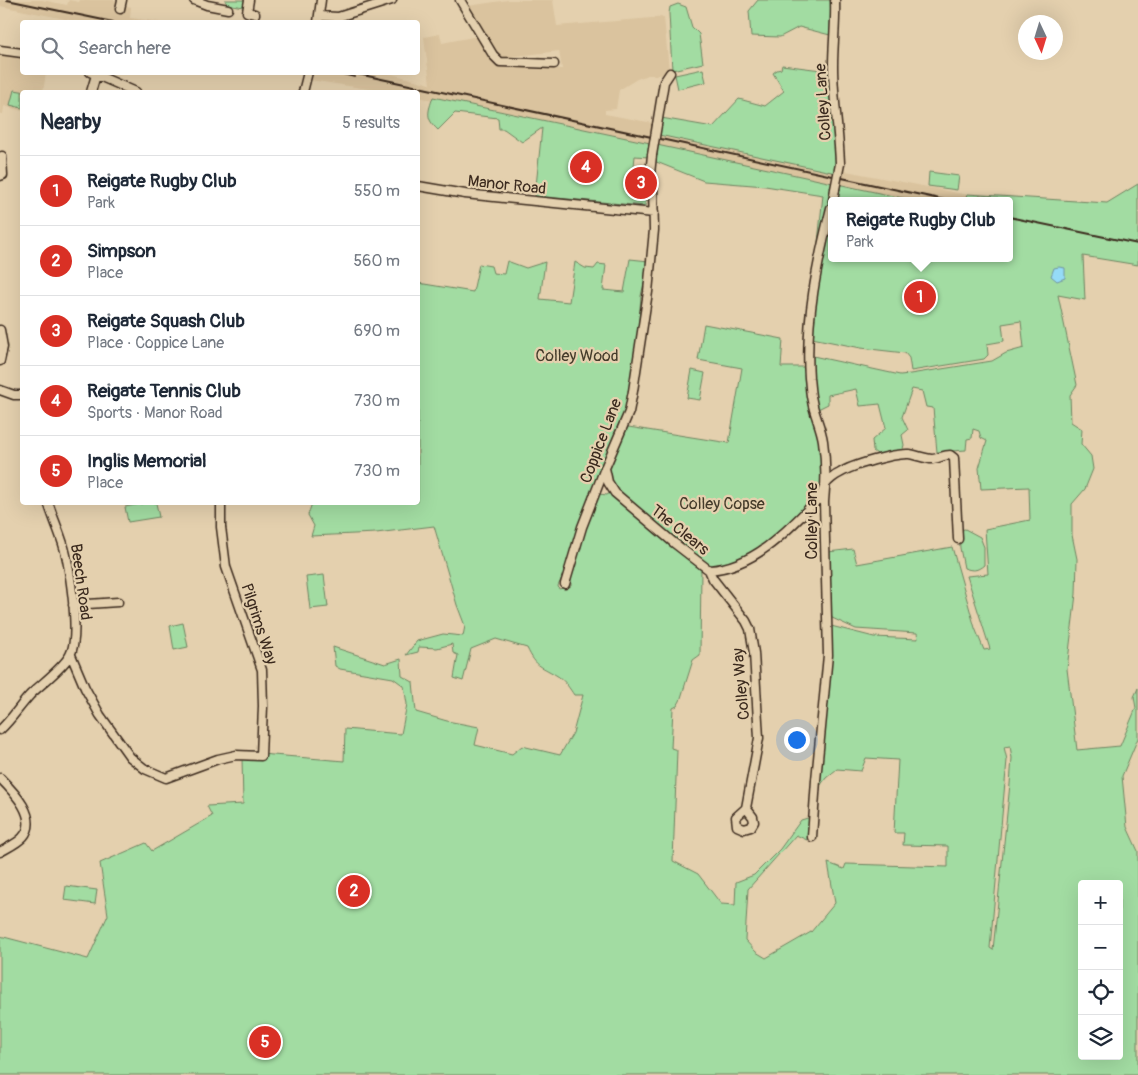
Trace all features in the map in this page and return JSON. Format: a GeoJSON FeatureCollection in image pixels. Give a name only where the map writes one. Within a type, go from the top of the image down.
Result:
{"type":"FeatureCollection","features":[{"type":"Feature","properties":{"kind":"street"},"geometry":{"type":"LineString","coordinates":[[120,9],[122,0]]}},
{"type":"Feature","properties":{"kind":"street"},"geometry":{"type":"LineString","coordinates":[[194,0],[206,5],[228,9]]}},
{"type":"Feature","properties":{"kind":"street"},"geometry":{"type":"LineString","coordinates":[[247,12],[249,0]]}},
{"type":"Feature","properties":{"kind":"street"},"geometry":{"type":"LineString","coordinates":[[321,0],[319,19],[344,15],[392,0]]}},
{"type":"Feature","properties":{"kind":"street"},"geometry":{"type":"LineString","coordinates":[[460,0],[493,55],[500,62],[554,64]]}},
{"type":"Feature","properties":{"kind":"street","name":"Colley Lane"},"geometry":{"type":"LineString","coordinates":[[834,197],[840,164],[833,65],[836,25],[835,0]]}},
{"type":"Feature","properties":{"kind":"street"},"geometry":{"type":"LineString","coordinates":[[238,10],[255,14]]}},
{"type":"Feature","properties":{"kind":"street"},"geometry":{"type":"LineString","coordinates":[[344,15],[348,20]]}},
{"type":"Feature","properties":{"kind":"street"},"geometry":{"type":"LineString","coordinates":[[0,50],[20,53]]}},
{"type":"Feature","properties":{"kind":"street","name":"Coppice Lane"},"geometry":{"type":"LineString","coordinates":[[565,584],[582,527],[629,412],[634,392],[648,292],[654,230],[653,188],[650,174],[652,155],[664,82],[670,73]]}},
{"type":"Feature","properties":{"kind":"street"},"geometry":{"type":"LineString","coordinates":[[92,90],[93,75]]}},
{"type":"Feature","properties":{"kind":"street"},"geometry":{"type":"LineString","coordinates":[[95,75],[131,90]]}},
{"type":"Feature","properties":{"kind":"street"},"geometry":{"type":"LineString","coordinates":[[304,90],[307,75]]}},
{"type":"Feature","properties":{"kind":"street"},"geometry":{"type":"LineString","coordinates":[[0,176],[3,175],[2,156]]}},
{"type":"Feature","properties":{"kind":"street","name":"Manor Road"},"geometry":{"type":"LineString","coordinates":[[420,186],[473,195],[654,213]]}},
{"type":"Feature","properties":{"kind":"street","name":"Colley Lane"},"geometry":{"type":"LineString","coordinates":[[812,837],[828,655],[824,502],[826,485],[823,440],[812,402],[808,345],[813,294],[828,222]]}},
{"type":"Feature","properties":{"kind":"street"},"geometry":{"type":"LineString","coordinates":[[0,330],[3,347],[0,361]]}},
{"type":"Feature","properties":{"kind":"street"},"geometry":{"type":"LineString","coordinates":[[0,390],[20,396]]}},
{"type":"Feature","properties":{"kind":"street","name":"The Clears"},"geometry":{"type":"LineString","coordinates":[[605,468],[608,482],[615,492],[699,564],[709,570],[720,569],[742,561],[757,554],[771,544],[791,527],[820,497],[826,485],[838,473],[889,457],[907,454],[932,459],[950,455],[954,458],[958,539]]}},
{"type":"Feature","properties":{"kind":"street","name":"Beech Road"},"geometry":{"type":"LineString","coordinates":[[49,505],[62,538],[73,605],[74,638],[71,655]]}},
{"type":"Feature","properties":{"kind":"street","name":"Pilgrims Way"},"geometry":{"type":"LineString","coordinates":[[71,655],[85,688],[100,715],[130,757],[145,769],[166,778],[218,759],[236,755],[261,756],[262,670],[226,567],[221,527],[221,505]]}},
{"type":"Feature","properties":{"kind":"street","name":"Colley Way"},"geometry":{"type":"LineString","coordinates":[[709,570],[713,579],[746,621],[752,645],[759,738],[746,808]]}},
{"type":"Feature","properties":{"kind":"street"},"geometry":{"type":"LineString","coordinates":[[73,605],[118,602]]}},
{"type":"Feature","properties":{"kind":"street"},"geometry":{"type":"LineString","coordinates":[[0,730],[10,721],[29,696],[71,655]]}},
{"type":"Feature","properties":{"kind":"street"},"geometry":{"type":"LineString","coordinates":[[0,778],[14,791],[26,812],[29,824],[23,837],[0,852]]}},
{"type":"Feature","properties":{"kind":"shaded area"},"geometry":{"type":"Polygon","coordinates":[[[0,0],[42,0],[67,5],[69,0],[79,2],[80,0],[114,0],[123,2],[125,6],[131,7],[130,18],[145,20],[70,20],[0,6],[0,0]]]}},
{"type":"Feature","properties":{"kind":"shaded area"},"geometry":{"type":"Polygon","coordinates":[[[508,0],[553,0],[557,26],[664,17],[669,71],[660,75],[648,75],[637,79],[619,90],[616,109],[605,110],[605,114],[653,123],[650,143],[433,97],[432,100],[420,97],[420,90],[374,90],[310,80],[311,75],[396,75],[430,84],[424,37],[440,34],[442,43],[478,36],[490,58],[504,66],[562,69],[559,51],[500,58],[468,6],[508,0]]]}},
{"type":"Feature","properties":{"kind":"shaded area"},"geometry":{"type":"Polygon","coordinates":[[[0,55],[20,58],[20,75],[46,75],[43,90],[20,90],[20,110],[4,106],[3,114],[0,114],[0,55]]]}},
{"type":"Feature","properties":{"kind":"shaded area"},"geometry":{"type":"Polygon","coordinates":[[[661,118],[834,168],[827,188],[654,160],[661,118]]]}},
{"type":"Feature","properties":{"kind":"shaded area"},"geometry":{"type":"Polygon","coordinates":[[[841,170],[979,197],[897,197],[839,185],[841,170]]]}},
{"type":"Feature","properties":{"kind":"green space"},"geometry":{"type":"Polygon","coordinates":[[[225,0],[245,0],[243,7],[227,4],[225,0]]]}},
{"type":"Feature","properties":{"kind":"green space"},"geometry":{"type":"Polygon","coordinates":[[[758,0],[831,0],[830,35],[799,27],[780,37],[751,36],[749,11],[758,0]]]}},
{"type":"Feature","properties":{"kind":"green space"},"geometry":{"type":"Polygon","coordinates":[[[678,4],[686,7],[692,27],[699,34],[703,63],[672,70],[669,13],[670,7],[678,4]]]}},
{"type":"Feature","properties":{"kind":"green space"},"geometry":{"type":"Polygon","coordinates":[[[782,65],[829,71],[837,153],[836,173],[659,135],[661,118],[713,127],[739,99],[765,106],[784,91],[773,73],[781,69],[782,65]]]}},
{"type":"Feature","properties":{"kind":"green space"},"geometry":{"type":"Polygon","coordinates":[[[703,69],[706,82],[678,89],[675,75],[703,69]]]}},
{"type":"Feature","properties":{"kind":"green space"},"geometry":{"type":"Polygon","coordinates":[[[14,90],[20,91],[20,108],[10,105],[14,90]]]}},
{"type":"Feature","properties":{"kind":"green space"},"geometry":{"type":"Polygon","coordinates":[[[433,97],[650,143],[648,157],[635,156],[631,195],[646,197],[645,206],[535,196],[542,128],[522,142],[504,129],[499,129],[498,118],[455,113],[438,130],[429,118],[433,97]]]}},
{"type":"Feature","properties":{"kind":"green space","name":"Colley Wood"},"geometry":{"type":"Polygon","coordinates":[[[657,145],[898,197],[828,197],[828,262],[1013,262],[1013,197],[966,197],[967,194],[1107,203],[1138,184],[1138,265],[1083,256],[1085,300],[1058,295],[1077,385],[1070,395],[1071,422],[1082,429],[1081,444],[1091,456],[1093,469],[1085,489],[1072,504],[1072,535],[1077,559],[1076,594],[1067,669],[1077,750],[1120,746],[1136,708],[1134,697],[1138,688],[1138,738],[1122,776],[1127,827],[1138,851],[1138,1075],[0,1075],[0,936],[88,959],[108,915],[100,863],[146,843],[152,851],[212,816],[207,806],[243,804],[242,758],[249,753],[344,761],[345,729],[401,734],[407,704],[404,686],[393,678],[340,669],[335,666],[333,647],[385,664],[401,659],[402,676],[413,682],[416,712],[447,721],[479,727],[475,745],[512,754],[522,746],[560,755],[573,733],[583,695],[574,695],[561,679],[537,663],[527,648],[496,639],[471,649],[463,681],[454,678],[458,655],[453,653],[452,644],[437,648],[419,647],[418,652],[406,655],[417,641],[443,634],[463,636],[465,626],[434,526],[376,533],[311,536],[314,526],[308,515],[311,505],[420,505],[420,283],[473,292],[479,264],[491,266],[493,273],[504,274],[507,261],[526,268],[545,262],[540,299],[569,302],[575,262],[585,268],[594,269],[598,264],[606,265],[603,290],[624,292],[630,259],[649,261],[641,296],[637,345],[626,410],[590,494],[570,560],[558,586],[559,589],[571,586],[573,565],[599,494],[607,495],[610,493],[701,570],[700,655],[693,660],[680,701],[673,708],[671,748],[677,750],[673,861],[698,874],[721,904],[735,905],[736,882],[754,875],[780,849],[801,820],[811,817],[807,840],[796,835],[748,889],[745,940],[756,952],[766,958],[811,932],[835,903],[828,863],[844,869],[846,864],[948,867],[948,846],[903,845],[904,833],[894,833],[898,760],[866,758],[861,771],[837,769],[820,786],[818,785],[831,626],[874,637],[918,639],[917,633],[856,629],[830,617],[828,552],[853,549],[857,564],[952,547],[975,628],[984,650],[990,649],[967,576],[988,574],[985,529],[1030,520],[1029,487],[981,489],[979,468],[987,441],[981,438],[979,431],[973,429],[972,438],[967,439],[966,450],[937,452],[933,408],[926,407],[922,391],[912,389],[902,417],[908,430],[902,435],[904,445],[902,452],[880,456],[873,451],[872,440],[886,428],[880,404],[860,406],[856,389],[828,395],[828,404],[818,409],[814,395],[810,358],[813,356],[900,375],[992,361],[1006,353],[1024,348],[1021,321],[1002,324],[1004,341],[987,344],[988,355],[984,359],[911,371],[909,358],[905,353],[861,348],[812,338],[813,312],[823,263],[816,261],[823,195],[765,186],[704,181],[654,161],[657,145]],[[1010,746],[1004,747],[1007,760],[990,948],[993,950],[1012,758],[1010,746]]]}},
{"type":"Feature","properties":{"kind":"green space"},"geometry":{"type":"Polygon","coordinates":[[[929,172],[959,176],[957,190],[928,186],[929,172]]]}},
{"type":"Feature","properties":{"kind":"green space","name":"Colley Copse"},"geometry":{"type":"Polygon","coordinates":[[[704,324],[783,339],[781,367],[804,367],[809,378],[825,459],[820,497],[757,554],[709,570],[615,493],[605,468],[622,426],[729,443],[742,368],[698,360],[704,324]]]}},
{"type":"Feature","properties":{"kind":"green space"},"geometry":{"type":"Polygon","coordinates":[[[692,370],[705,373],[700,400],[687,398],[692,370]]]}},
{"type":"Feature","properties":{"kind":"green space"},"geometry":{"type":"Polygon","coordinates":[[[156,505],[159,517],[128,522],[125,507],[156,505]]]}},
{"type":"Feature","properties":{"kind":"green space"},"geometry":{"type":"Polygon","coordinates":[[[965,529],[980,537],[984,547],[984,565],[977,569],[964,568],[959,530],[965,529]]]}},
{"type":"Feature","properties":{"kind":"green space"},"geometry":{"type":"Polygon","coordinates":[[[324,575],[328,607],[310,609],[306,577],[324,575]]]}},
{"type":"Feature","properties":{"kind":"green space"},"geometry":{"type":"Polygon","coordinates":[[[183,623],[188,647],[174,650],[170,626],[183,623]]]}},
{"type":"Feature","properties":{"kind":"green space"},"geometry":{"type":"Polygon","coordinates":[[[66,886],[97,890],[95,904],[64,900],[66,886]]]}},
{"type":"Feature","properties":{"kind":"water"},"geometry":{"type":"Polygon","coordinates":[[[1054,268],[1065,268],[1065,278],[1057,281],[1051,276],[1054,268]]]}},
{"type":"Feature","properties":{"kind":"railway"},"geometry":{"type":"LineString","coordinates":[[7,0],[103,20]]}},
{"type":"Feature","properties":{"kind":"railway"},"geometry":{"type":"LineString","coordinates":[[347,75],[355,77]]}},
{"type":"Feature","properties":{"kind":"railway"},"geometry":{"type":"LineString","coordinates":[[363,75],[930,197]]}},
{"type":"Feature","properties":{"kind":"railway"},"geometry":{"type":"LineString","coordinates":[[1013,218],[1138,244]]}},
{"type":"Feature","properties":{"kind":"place","name":"Reigate Tennis Club"},"geometry":{"type":"Point","coordinates":[586,167]}},
{"type":"Feature","properties":{"kind":"place","name":"Reigate Squash Club"},"geometry":{"type":"Point","coordinates":[641,183]}},
{"type":"Feature","properties":{"kind":"place","name":"Reigate Rugby Club"},"geometry":{"type":"Point","coordinates":[920,297]}},
{"type":"Feature","properties":{"kind":"place","name":"Simpson"},"geometry":{"type":"Point","coordinates":[354,891]}},
{"type":"Feature","properties":{"kind":"place","name":"Inglis Memorial"},"geometry":{"type":"Point","coordinates":[265,1042]}}]}
